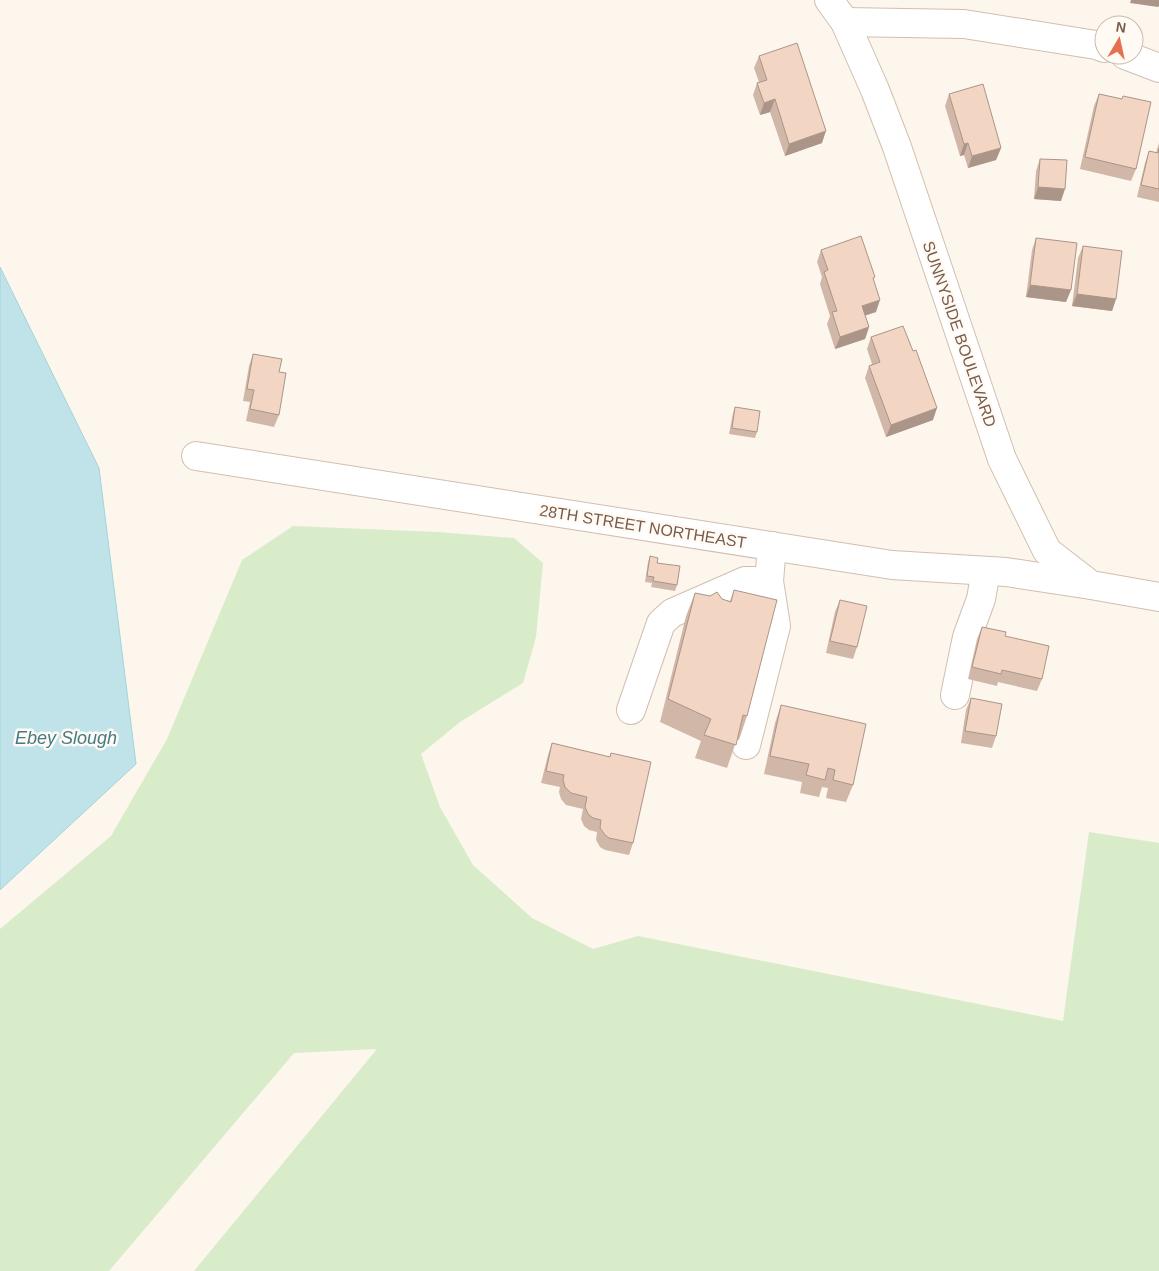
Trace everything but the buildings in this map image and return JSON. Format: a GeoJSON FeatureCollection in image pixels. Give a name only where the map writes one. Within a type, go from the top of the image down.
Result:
{"type":"FeatureCollection","features":[{"type":"Feature","properties":{"kind":"street","name":"SUNNYSIDE BOULEVARD"},"geometry":{"type":"LineString","coordinates":[[829,0],[845,22],[875,90],[897,148],[1002,459],[1047,551],[1091,585],[1159,597]]}},
{"type":"Feature","properties":{"kind":"street"},"geometry":{"type":"LineString","coordinates":[[845,22],[964,24],[1094,44]]}},
{"type":"Feature","properties":{"kind":"street"},"geometry":{"type":"LineString","coordinates":[[1144,62],[1159,68]]}},
{"type":"Feature","properties":{"kind":"street","name":"28TH STREET NORTHEAST"},"geometry":{"type":"LineString","coordinates":[[196,456],[892,565],[1006,572],[1091,585]]}},
{"type":"Feature","properties":{"kind":"street"},"geometry":{"type":"LineString","coordinates":[[746,745],[776,626],[768,581],[772,546]]}},
{"type":"Feature","properties":{"kind":"street"},"geometry":{"type":"LineString","coordinates":[[955,695],[967,637],[981,599],[986,571]]}},
{"type":"Feature","properties":{"kind":"street"},"geometry":{"type":"LineString","coordinates":[[631,710],[661,623],[672,613],[745,580],[768,581]]}},
{"type":"Feature","properties":{"kind":"green space"},"geometry":{"type":"Polygon","coordinates":[[[293,526],[437,532],[514,538],[543,563],[536,637],[523,683],[460,722],[421,754],[440,807],[473,865],[532,918],[593,949],[638,936],[1063,1021],[1089,832],[1159,843],[1159,1271],[194,1271],[377,1049],[294,1053],[109,1271],[0,1271],[0,929],[111,836],[167,739],[242,560],[293,526]]]}},
{"type":"Feature","properties":{"kind":"water","name":"Ebey Slough"},"geometry":{"type":"Polygon","coordinates":[[[0,267],[99,468],[136,764],[0,890],[0,267]]]}}]}
